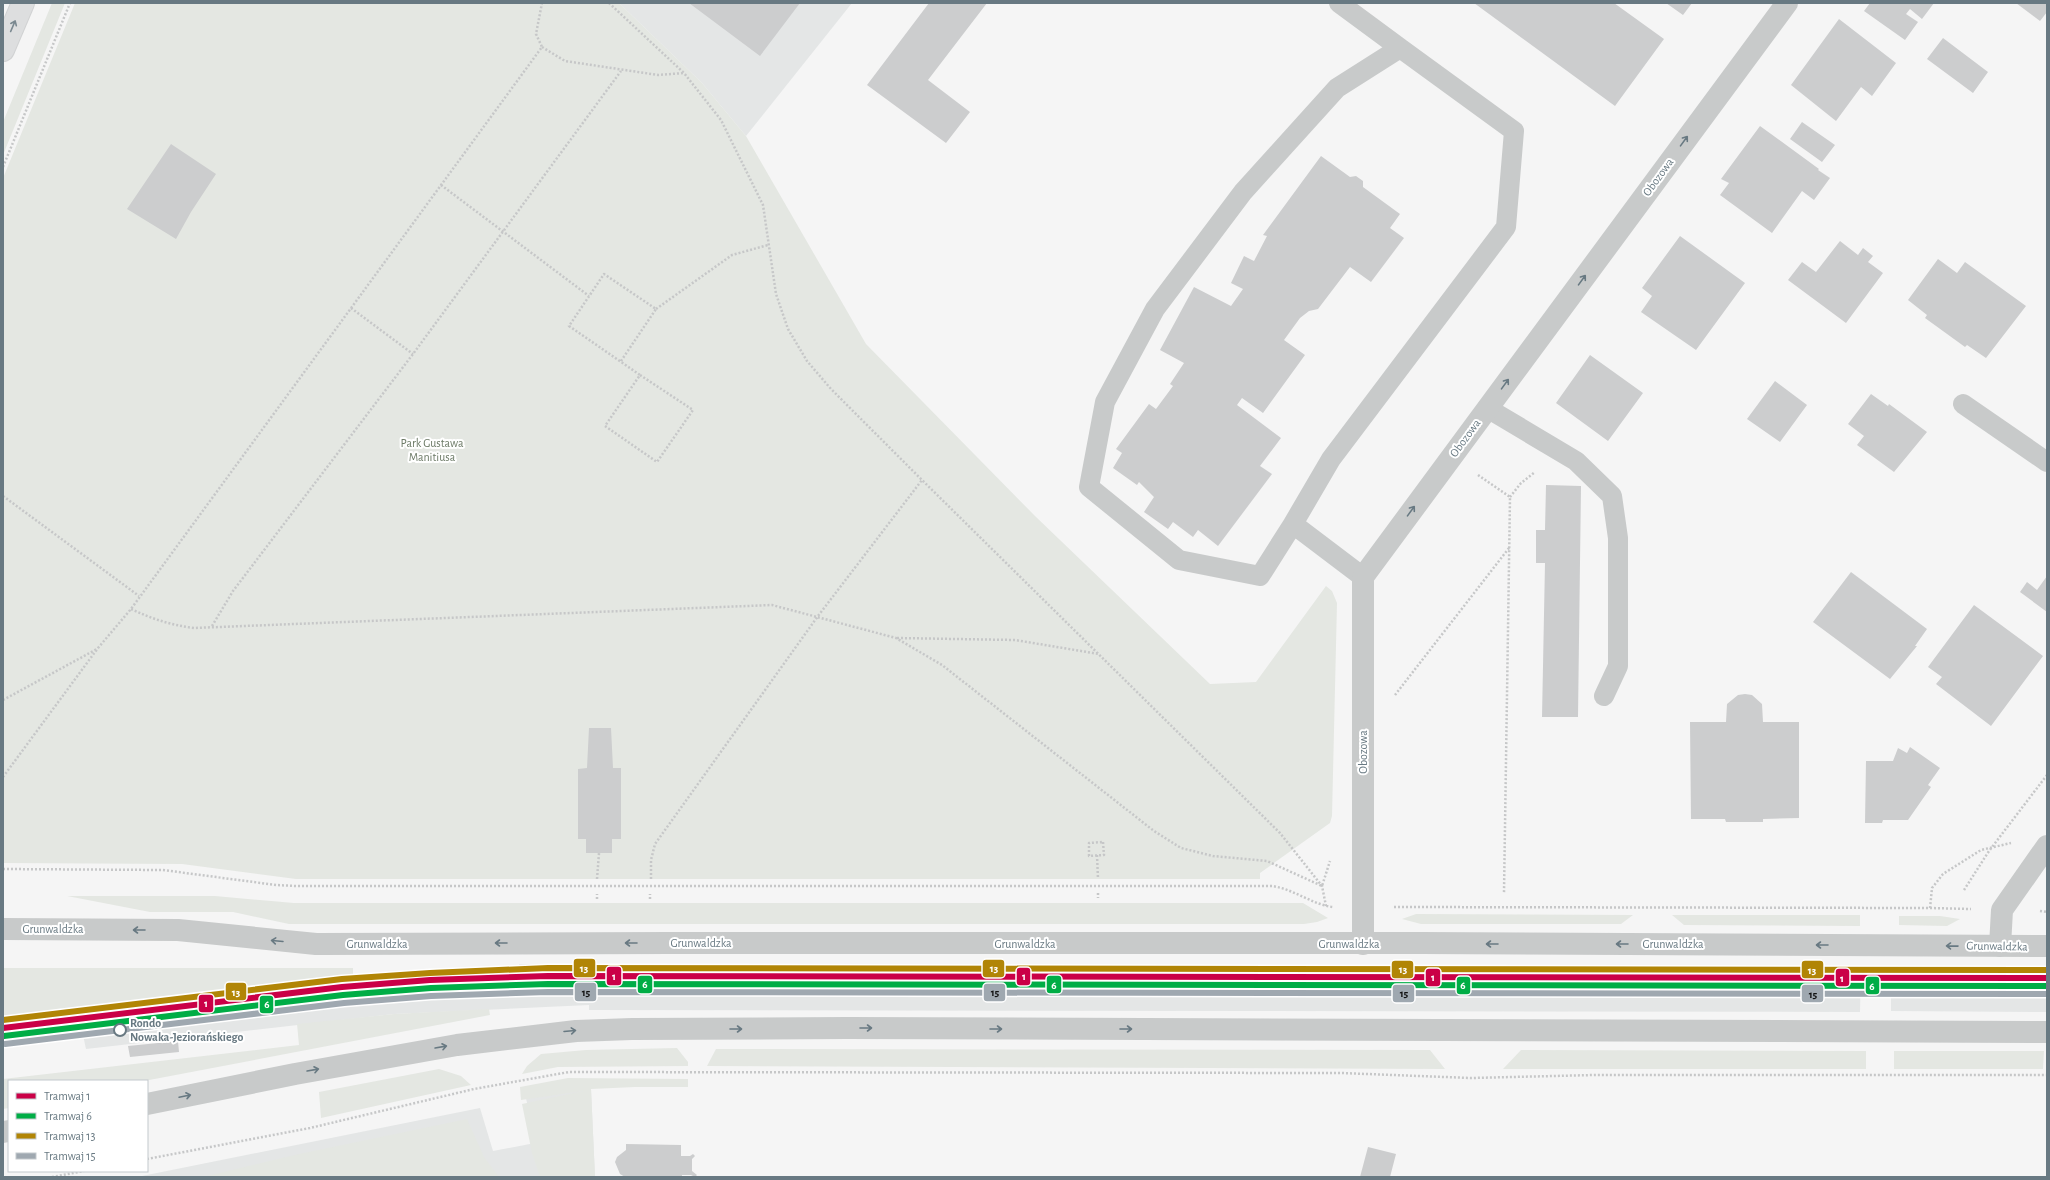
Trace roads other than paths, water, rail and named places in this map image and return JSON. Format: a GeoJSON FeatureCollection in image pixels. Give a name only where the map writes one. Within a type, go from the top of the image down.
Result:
{"type":"FeatureCollection","features":[{"type":"Feature","properties":{"kind":"main road"},"geometry":{"type":"LineString","coordinates":[[3,50],[23,3]]}},
{"type":"Feature","properties":{"kind":"street","name":"Obozowa"},"geometry":{"type":"LineString","coordinates":[[1363,944],[1363,577],[1787,3]]}},
{"type":"Feature","properties":{"kind":"street"},"geometry":{"type":"LineString","coordinates":[[2000,946],[2002,910],[2047,846]]}},
{"type":"Feature","properties":{"kind":"street","name":"Grunwaldzka"},"geometry":{"type":"LineString","coordinates":[[3,929],[178,930],[316,944],[678,943],[2047,946]]}},
{"type":"Feature","properties":{"kind":"street"},"geometry":{"type":"LineString","coordinates":[[148,1104],[295,1074],[457,1045],[576,1031],[632,1029],[855,1028],[2047,1032]]}},
{"type":"Feature","properties":{"kind":"lane"},"geometry":{"type":"LineString","coordinates":[[1339,3],[1514,131],[1506,228],[1332,459],[1294,524],[1260,576],[1179,560],[1089,487],[1105,402],[1154,310],[1243,192],[1337,88],[1400,48]]}},
{"type":"Feature","properties":{"kind":"lane"},"geometry":{"type":"LineString","coordinates":[[1963,404],[2047,462]]}},
{"type":"Feature","properties":{"kind":"lane"},"geometry":{"type":"LineString","coordinates":[[1487,408],[1576,461],[1612,496],[1618,538],[1618,666],[1604,696]]}},
{"type":"Feature","properties":{"kind":"lane"},"geometry":{"type":"LineString","coordinates":[[1294,524],[1363,577]]}},
{"type":"Feature","properties":{"kind":"tram line","name":"13"},"geometry":{"type":"LineString","coordinates":[[3,1020],[342,979],[430,973],[548,968],[2047,970]]}},
{"type":"Feature","properties":{"kind":"tram line","name":"1"},"geometry":{"type":"LineString","coordinates":[[3,1028],[342,987],[430,980],[548,976],[2047,978]]}},
{"type":"Feature","properties":{"kind":"tram line","name":"6"},"geometry":{"type":"LineString","coordinates":[[4,1036],[343,995],[431,988],[548,984],[2047,986]]}},
{"type":"Feature","properties":{"kind":"tram line","name":"15"},"geometry":{"type":"LineString","coordinates":[[5,1044],[344,1003],[431,996],[548,992],[2047,994]]}},
{"type":"Feature","properties":{"kind":"place","name":"Rondo Nowaka-Jeziorańskiego"},"geometry":{"type":"Point","coordinates":[120,1030]}},
{"type":"Feature","properties":{"kind":"park label","name":"Park Gustawa Manitiusa"},"geometry":{"type":"Point","coordinates":[432,450]}}]}
